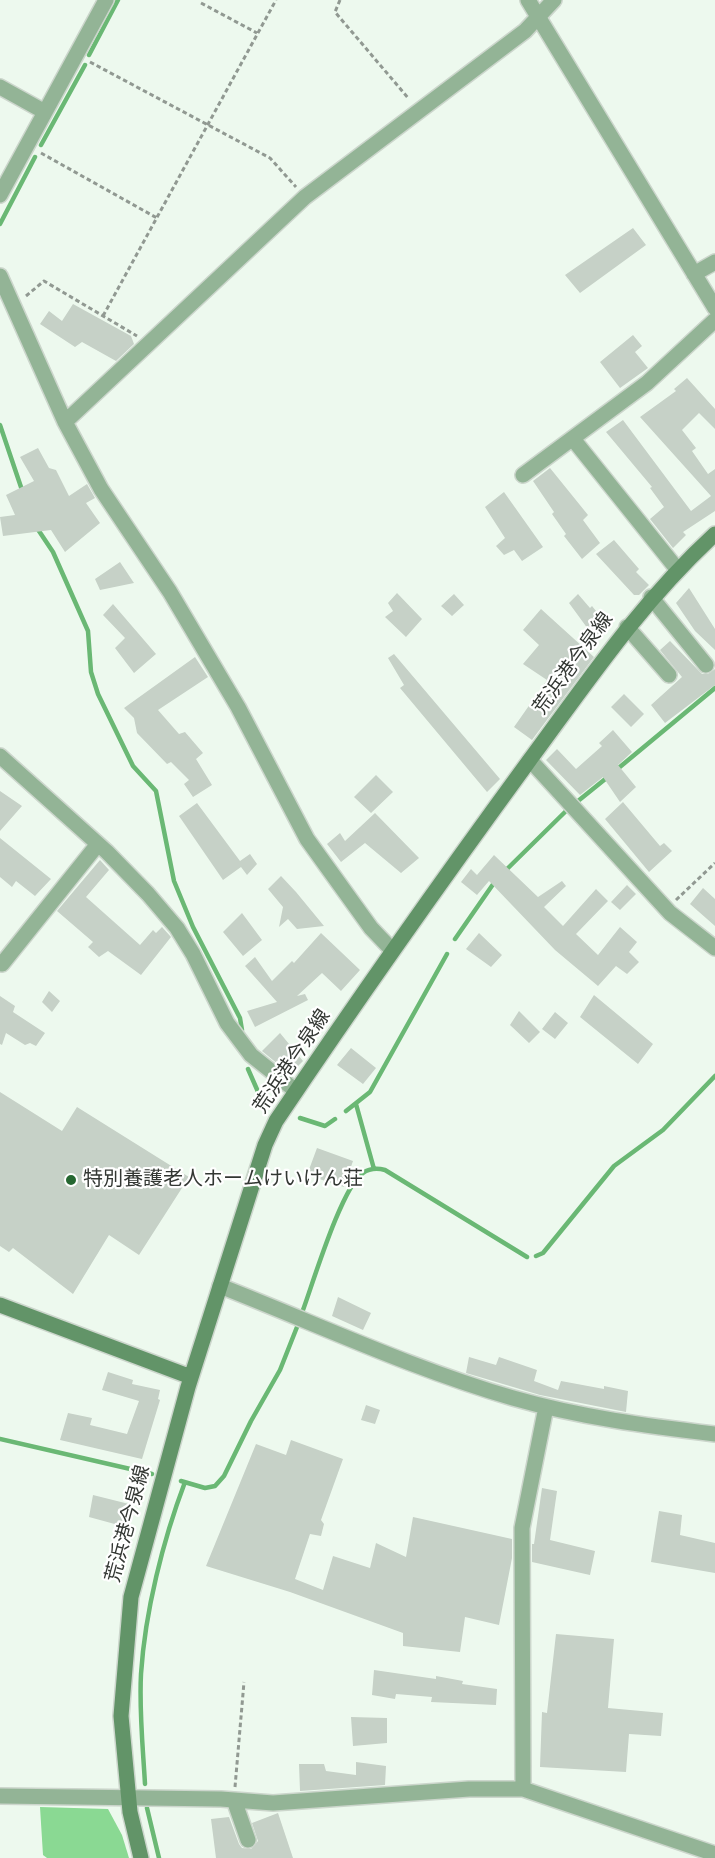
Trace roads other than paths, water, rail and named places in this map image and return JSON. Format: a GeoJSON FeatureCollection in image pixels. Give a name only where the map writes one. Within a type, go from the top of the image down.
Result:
{"type":"FeatureCollection","features":[{"type":"Feature","properties":{"kind":"main road","name":"荒浜港今泉線"},"geometry":{"type":"LineString","coordinates":[[141,1858],[128,1797],[121,1716],[131,1598],[191,1377],[208,1330],[265,1145],[276,1121],[392,950],[627,627],[677,569],[715,534]]}},
{"type":"Feature","properties":{"kind":"main road"},"geometry":{"type":"LineString","coordinates":[[0,1305],[191,1377]]}},
{"type":"Feature","properties":{"kind":"street"},"geometry":{"type":"LineString","coordinates":[[0,195],[106,0]]}},
{"type":"Feature","properties":{"kind":"street"},"geometry":{"type":"LineString","coordinates":[[528,0],[715,308]]}},
{"type":"Feature","properties":{"kind":"street"},"geometry":{"type":"LineString","coordinates":[[66,422],[305,197],[525,31],[554,0]]}},
{"type":"Feature","properties":{"kind":"street"},"geometry":{"type":"LineString","coordinates":[[0,87],[45,112]]}},
{"type":"Feature","properties":{"kind":"street"},"geometry":{"type":"LineString","coordinates":[[694,274],[715,262]]}},
{"type":"Feature","properties":{"kind":"street"},"geometry":{"type":"LineString","coordinates":[[0,276],[66,422],[102,489],[170,592],[232,697],[307,839],[371,928],[392,950]]}},
{"type":"Feature","properties":{"kind":"street"},"geometry":{"type":"LineString","coordinates":[[523,475],[647,383],[715,320]]}},
{"type":"Feature","properties":{"kind":"street"},"geometry":{"type":"LineString","coordinates":[[573,439],[677,569]]}},
{"type":"Feature","properties":{"kind":"street"},"geometry":{"type":"LineString","coordinates":[[651,597],[706,665]]}},
{"type":"Feature","properties":{"kind":"street"},"geometry":{"type":"LineString","coordinates":[[627,627],[669,675]]}},
{"type":"Feature","properties":{"kind":"street"},"geometry":{"type":"LineString","coordinates":[[1,760],[98,844],[148,894],[177,928],[193,954],[227,1023],[251,1055],[296,1091]]}},
{"type":"Feature","properties":{"kind":"street"},"geometry":{"type":"LineString","coordinates":[[530,760],[667,910],[715,948]]}},
{"type":"Feature","properties":{"kind":"street"},"geometry":{"type":"LineString","coordinates":[[2,964],[98,844]]}},
{"type":"Feature","properties":{"kind":"street"},"geometry":{"type":"LineString","coordinates":[[220,1286],[419,1366],[504,1396],[614,1421],[715,1434]]}},
{"type":"Feature","properties":{"kind":"street"},"geometry":{"type":"LineString","coordinates":[[523,1789],[522,1528],[546,1407]]}},
{"type":"Feature","properties":{"kind":"street"},"geometry":{"type":"LineString","coordinates":[[0,1796],[128,1797],[273,1803],[345,1800],[462,1789],[523,1789],[715,1854]]}},
{"type":"Feature","properties":{"kind":"street"},"geometry":{"type":"LineString","coordinates":[[234,1800],[248,1840]]}},
{"type":"Feature","properties":{"kind":"waterway"},"geometry":{"type":"LineString","coordinates":[[89,55],[118,0]]}},
{"type":"Feature","properties":{"kind":"waterway"},"geometry":{"type":"LineString","coordinates":[[41,145],[85,65]]}},
{"type":"Feature","properties":{"kind":"waterway"},"geometry":{"type":"LineString","coordinates":[[0,224],[35,157]]}},
{"type":"Feature","properties":{"kind":"waterway"},"geometry":{"type":"LineString","coordinates":[[0,425],[23,493]]}},
{"type":"Feature","properties":{"kind":"waterway"},"geometry":{"type":"LineString","coordinates":[[37,528],[53,552],[88,631],[91,672],[98,694],[133,766],[156,791],[174,881],[193,927],[240,1018],[242,1030]]}},
{"type":"Feature","properties":{"kind":"waterway"},"geometry":{"type":"LineString","coordinates":[[615,771],[715,688]]}},
{"type":"Feature","properties":{"kind":"waterway"},"geometry":{"type":"LineString","coordinates":[[578,801],[609,776]]}},
{"type":"Feature","properties":{"kind":"waterway"},"geometry":{"type":"LineString","coordinates":[[504,872],[566,811]]}},
{"type":"Feature","properties":{"kind":"waterway"},"geometry":{"type":"LineString","coordinates":[[455,939],[496,880]]}},
{"type":"Feature","properties":{"kind":"waterway"},"geometry":{"type":"LineString","coordinates":[[346,1111],[370,1092],[447,954]]}},
{"type":"Feature","properties":{"kind":"waterway"},"geometry":{"type":"LineString","coordinates":[[248,1069],[259,1094],[270,1104]]}},
{"type":"Feature","properties":{"kind":"waterway"},"geometry":{"type":"LineString","coordinates":[[536,1256],[543,1253],[614,1166],[663,1130],[715,1076]]}},
{"type":"Feature","properties":{"kind":"waterway"},"geometry":{"type":"LineString","coordinates":[[356,1104],[374,1169]]}},
{"type":"Feature","properties":{"kind":"waterway"},"geometry":{"type":"LineString","coordinates":[[300,1118],[325,1126],[335,1119]]}},
{"type":"Feature","properties":{"kind":"waterway"},"geometry":{"type":"LineString","coordinates":[[303,1310],[346,1196],[363,1173],[371,1169],[385,1170],[527,1257]]}},
{"type":"Feature","properties":{"kind":"waterway"},"geometry":{"type":"LineString","coordinates":[[181,1481],[205,1488],[215,1486],[224,1476],[251,1421],[280,1370],[297,1327]]}},
{"type":"Feature","properties":{"kind":"waterway"},"geometry":{"type":"LineString","coordinates":[[0,1439],[152,1474]]}},
{"type":"Feature","properties":{"kind":"waterway"},"geometry":{"type":"LineString","coordinates":[[145,1784],[140,1702],[146,1626],[156,1576],[185,1482]]}},
{"type":"Feature","properties":{"kind":"waterway"},"geometry":{"type":"LineString","coordinates":[[147,1808],[159,1858]]}},
{"type":"Feature","properties":{"kind":"place","name":"特別養護老人ホームけいけん荘"},"geometry":{"type":"Point","coordinates":[71,1180]}}]}
